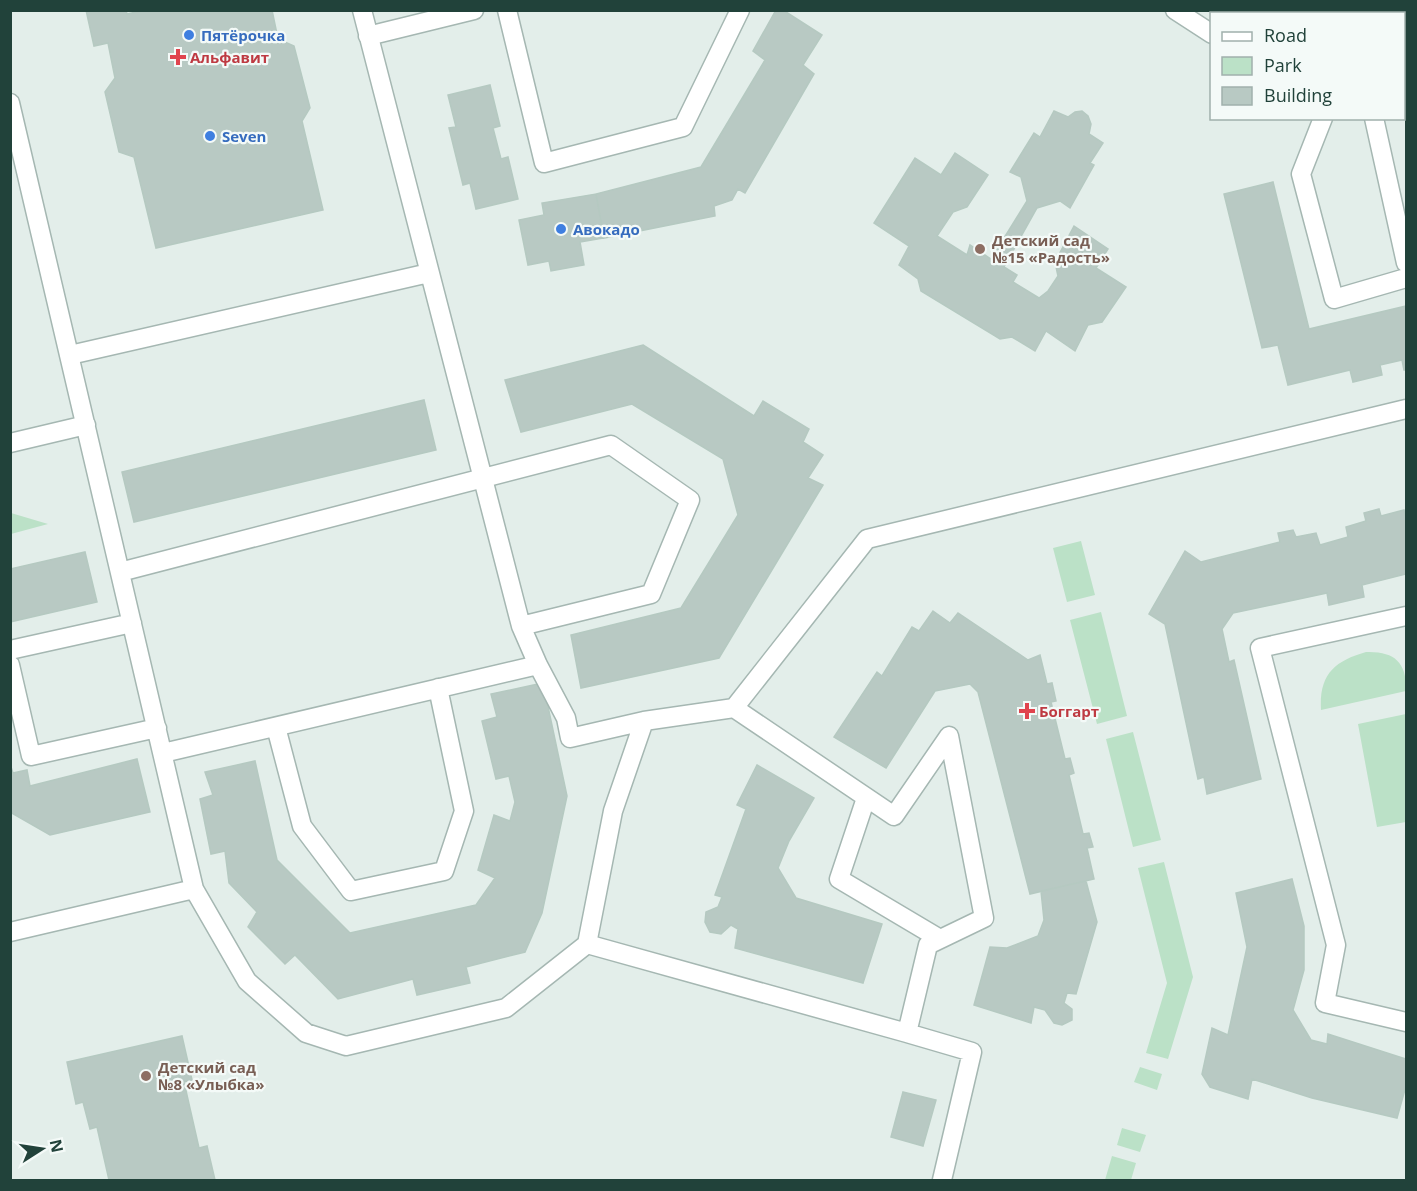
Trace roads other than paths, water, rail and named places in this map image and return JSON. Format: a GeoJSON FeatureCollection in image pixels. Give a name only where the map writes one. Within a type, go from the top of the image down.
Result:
{"type":"FeatureCollection","features":[{"type":"Feature","properties":{"kind":"lane"},"geometry":{"type":"LineString","coordinates":[[362,10],[521,626],[538,665],[566,718],[570,738],[644,721],[734,708],[894,816],[949,736],[984,918],[928,945],[907,1033]]}},
{"type":"Feature","properties":{"kind":"lane"},"geometry":{"type":"LineString","coordinates":[[368,36],[474,10]]}},
{"type":"Feature","properties":{"kind":"lane"},"geometry":{"type":"LineString","coordinates":[[507,10],[544,163],[683,128],[740,10]]}},
{"type":"Feature","properties":{"kind":"lane"},"geometry":{"type":"LineString","coordinates":[[1175,10],[1210,33]]}},
{"type":"Feature","properties":{"kind":"lane"},"geometry":{"type":"LineString","coordinates":[[10,103],[13,127],[70,355],[194,889],[247,981],[306,1033],[346,1046],[506,1008],[587,944],[613,811],[644,721]]}},
{"type":"Feature","properties":{"kind":"lane"},"geometry":{"type":"LineString","coordinates":[[1322,120],[1301,174],[1334,300],[1407,278]]}},
{"type":"Feature","properties":{"kind":"lane"},"geometry":{"type":"LineString","coordinates":[[1374,120],[1407,262]]}},
{"type":"Feature","properties":{"kind":"lane"},"geometry":{"type":"LineString","coordinates":[[70,355],[429,273]]}},
{"type":"Feature","properties":{"kind":"lane"},"geometry":{"type":"LineString","coordinates":[[734,708],[867,539],[1407,409]]}},
{"type":"Feature","properties":{"kind":"lane"},"geometry":{"type":"LineString","coordinates":[[10,443],[86,425]]}},
{"type":"Feature","properties":{"kind":"lane"},"geometry":{"type":"LineString","coordinates":[[120,572],[611,446],[690,500],[651,594],[521,626]]}},
{"type":"Feature","properties":{"kind":"lane"},"geometry":{"type":"LineString","coordinates":[[1407,616],[1260,648],[1335,945],[1325,1003],[1407,1022]]}},
{"type":"Feature","properties":{"kind":"lane"},"geometry":{"type":"LineString","coordinates":[[10,650],[132,622]]}},
{"type":"Feature","properties":{"kind":"lane"},"geometry":{"type":"LineString","coordinates":[[10,665],[31,756],[157,728]]}},
{"type":"Feature","properties":{"kind":"lane"},"geometry":{"type":"LineString","coordinates":[[163,753],[538,665]]}},
{"type":"Feature","properties":{"kind":"lane"},"geometry":{"type":"LineString","coordinates":[[276,727],[302,826],[351,891],[444,871],[464,811],[438,688]]}},
{"type":"Feature","properties":{"kind":"lane"},"geometry":{"type":"LineString","coordinates":[[866,798],[839,879],[940,939]]}},
{"type":"Feature","properties":{"kind":"lane"},"geometry":{"type":"LineString","coordinates":[[10,932],[194,889]]}},
{"type":"Feature","properties":{"kind":"lane"},"geometry":{"type":"LineString","coordinates":[[587,944],[972,1052],[942,1180]]}},
{"type":"Feature","properties":{"kind":"place","name":"Пятёрочка"},"geometry":{"type":"Point","coordinates":[189,35]}},
{"type":"Feature","properties":{"kind":"place","name":"Альфавит"},"geometry":{"type":"Point","coordinates":[178,57]}},
{"type":"Feature","properties":{"kind":"place","name":"Seven"},"geometry":{"type":"Point","coordinates":[210,136]}},
{"type":"Feature","properties":{"kind":"place","name":"Авокадо"},"geometry":{"type":"Point","coordinates":[561,229]}},
{"type":"Feature","properties":{"kind":"place","name":"Детский сад №15 «Радость»"},"geometry":{"type":"Point","coordinates":[980,249]}},
{"type":"Feature","properties":{"kind":"place","name":"Боггарт"},"geometry":{"type":"Point","coordinates":[1027,711]}},
{"type":"Feature","properties":{"kind":"place","name":"Детский сад №8 «Улыбка»"},"geometry":{"type":"Point","coordinates":[146,1076]}}]}
